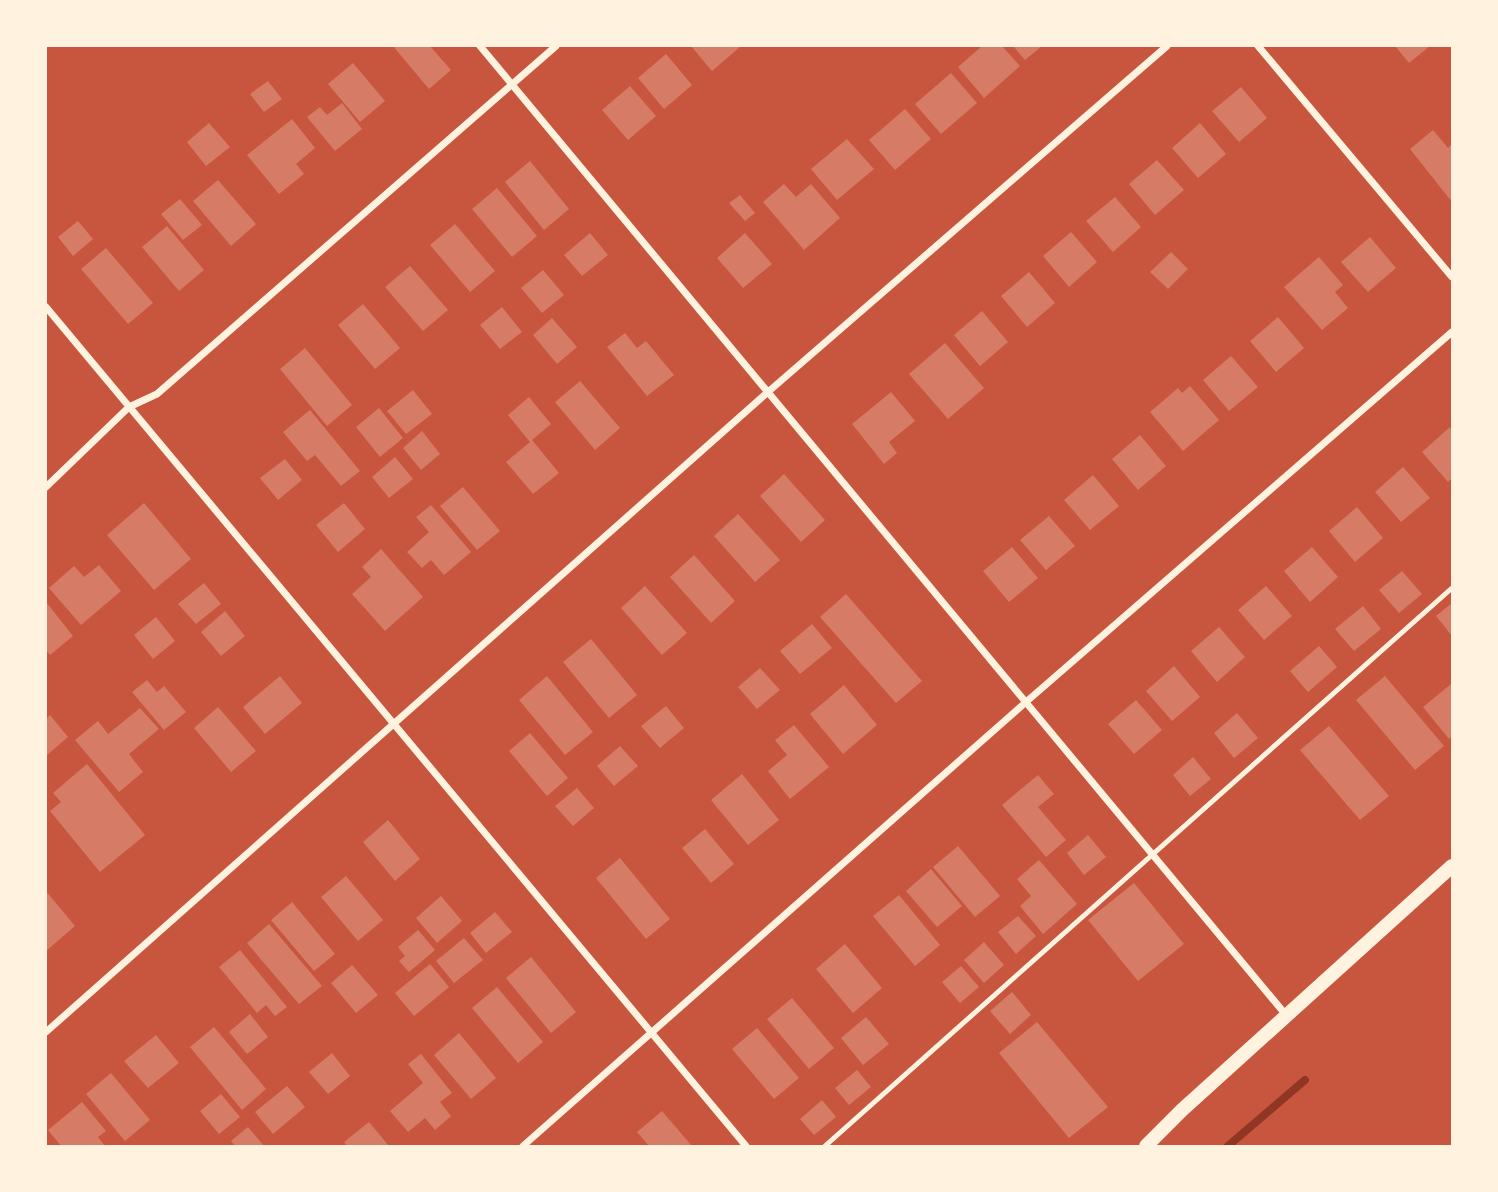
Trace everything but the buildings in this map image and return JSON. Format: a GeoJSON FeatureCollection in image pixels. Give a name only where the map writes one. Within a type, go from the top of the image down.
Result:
{"type":"FeatureCollection","features":[{"type":"Feature","properties":{"kind":"main road"},"geometry":{"type":"LineString","coordinates":[[1146,1146],[1286,1015],[1452,866]]}},
{"type":"Feature","properties":{"kind":"street"},"geometry":{"type":"LineString","coordinates":[[480,46],[1286,1015]]}},
{"type":"Feature","properties":{"kind":"street"},"geometry":{"type":"LineString","coordinates":[[46,486],[129,407],[158,394],[556,46]]}},
{"type":"Feature","properties":{"kind":"street"},"geometry":{"type":"LineString","coordinates":[[46,1032],[768,392],[1167,46]]}},
{"type":"Feature","properties":{"kind":"street"},"geometry":{"type":"LineString","coordinates":[[1258,46],[1452,277]]}},
{"type":"Feature","properties":{"kind":"street"},"geometry":{"type":"LineString","coordinates":[[46,307],[746,1146]]}},
{"type":"Feature","properties":{"kind":"street"},"geometry":{"type":"LineString","coordinates":[[523,1146],[1026,702],[1452,332]]}},
{"type":"Feature","properties":{"kind":"lane"},"geometry":{"type":"LineString","coordinates":[[825,1146],[1452,588]]}},
{"type":"Feature","properties":{"kind":"waterway"},"geometry":{"type":"LineString","coordinates":[[1228,1146],[1305,1080]]}}]}
